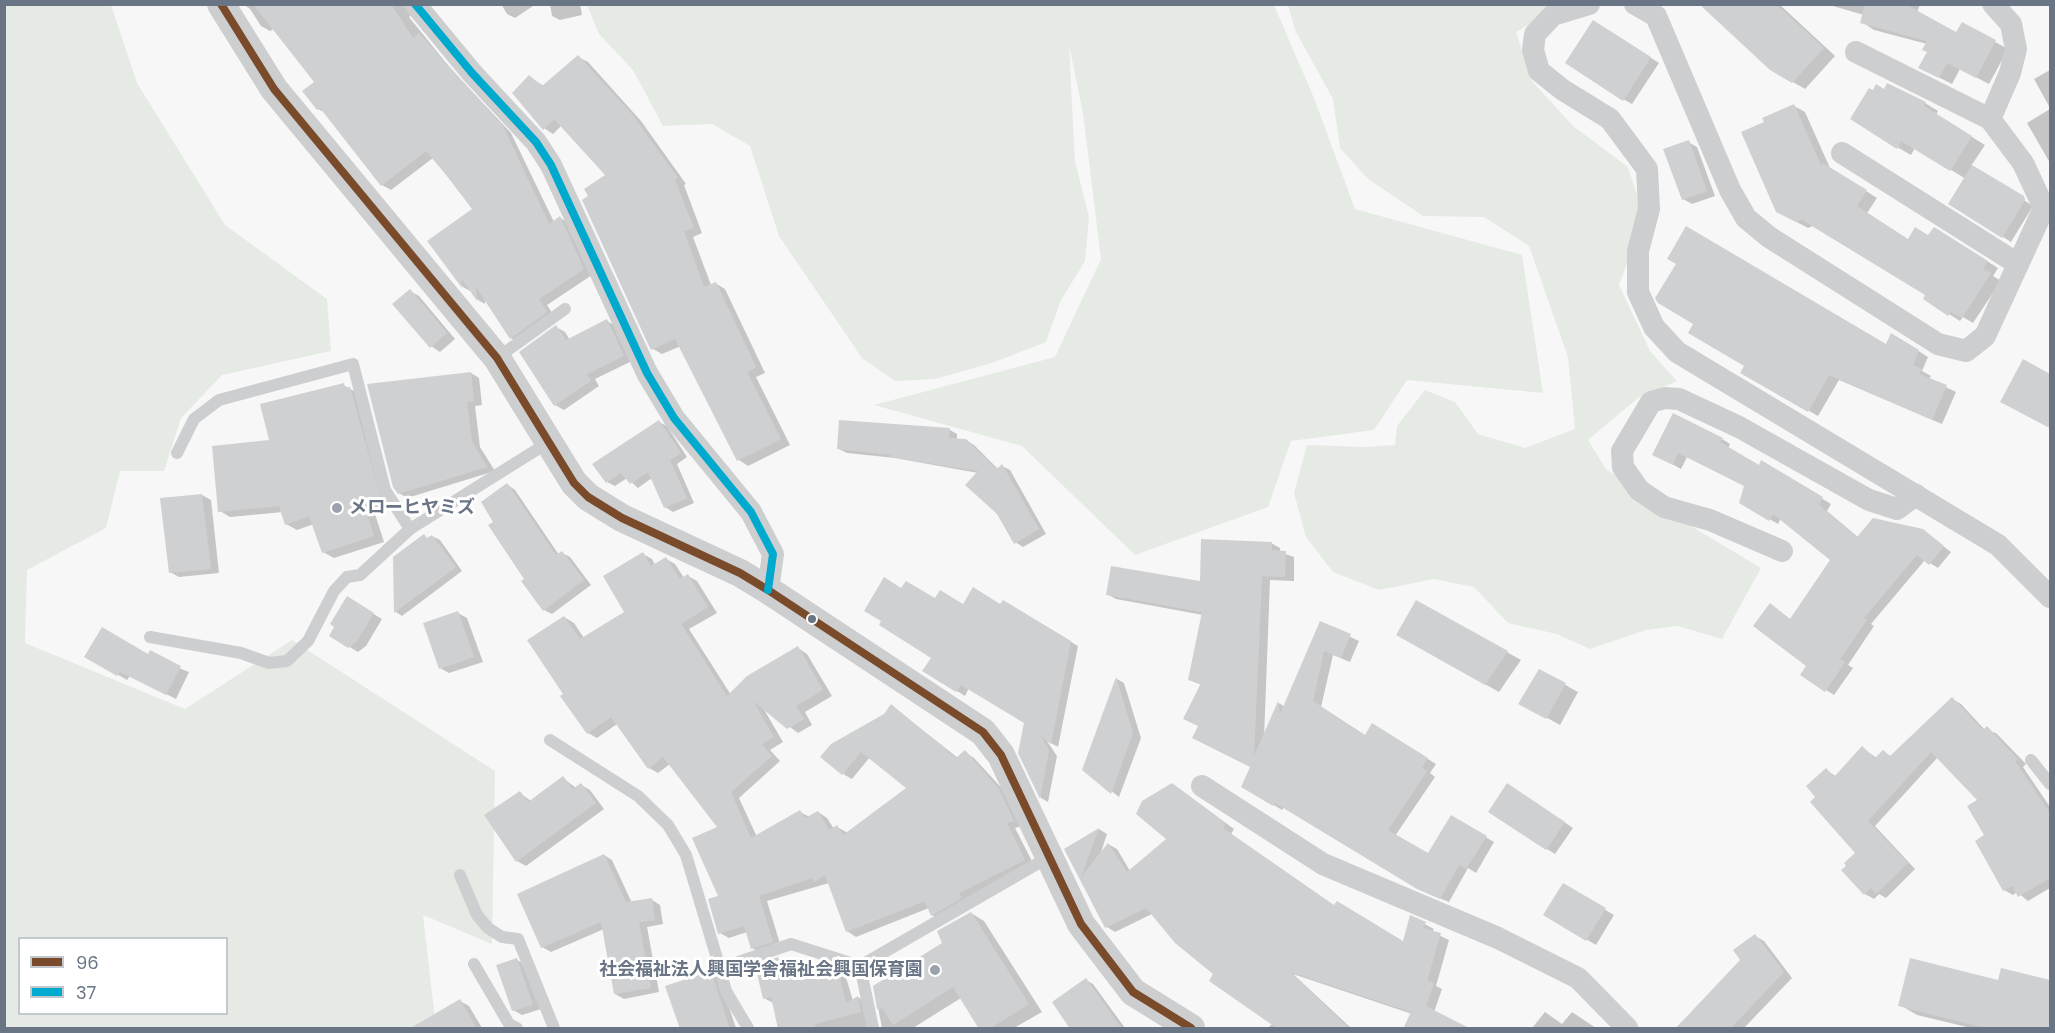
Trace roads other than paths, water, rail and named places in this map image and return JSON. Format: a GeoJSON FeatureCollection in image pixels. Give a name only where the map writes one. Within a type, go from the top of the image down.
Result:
{"type":"FeatureCollection","features":[{"type":"Feature","properties":{"kind":"street"},"geometry":{"type":"LineString","coordinates":[[221,4],[274,89],[497,358],[574,483],[588,497],[622,518],[740,573],[768,590],[983,732],[1001,755],[1081,924],[1133,992],[1191,1029]]}},
{"type":"Feature","properties":{"kind":"street"},"geometry":{"type":"LineString","coordinates":[[416,4],[472,73],[536,142],[551,165],[647,373],[674,418],[752,512],[773,554],[768,590]]}},
{"type":"Feature","properties":{"kind":"street"},"geometry":{"type":"LineString","coordinates":[[1589,4],[1553,15],[1535,34],[1533,50],[1539,70],[1563,90],[1610,118],[1647,170],[1649,209],[1638,252],[1638,292],[1654,327],[1677,352],[1998,545],[2050,597]]}},
{"type":"Feature","properties":{"kind":"street"},"geometry":{"type":"LineString","coordinates":[[1635,4],[1656,16],[1730,190],[1746,218],[1769,237],[1938,344],[1966,351],[1985,336],[2044,208],[2023,163],[1990,119],[1856,52]]}},
{"type":"Feature","properties":{"kind":"street"},"geometry":{"type":"LineString","coordinates":[[1990,119],[2010,73],[2016,49],[2012,24],[1993,4]]}},
{"type":"Feature","properties":{"kind":"street"},"geometry":{"type":"LineString","coordinates":[[1842,153],[2018,264]]}},
{"type":"Feature","properties":{"kind":"street"},"geometry":{"type":"LineString","coordinates":[[1782,550],[1710,520],[1665,507],[1639,490],[1623,467],[1622,450],[1651,402],[1665,398],[1679,399],[1739,427],[1869,500],[1896,509],[1916,495]]}},
{"type":"Feature","properties":{"kind":"street"},"geometry":{"type":"LineString","coordinates":[[1202,786],[1323,864],[1498,938],[1578,978],[1627,1029]]}},
{"type":"Feature","properties":{"kind":"lane"},"geometry":{"type":"LineString","coordinates":[[497,358],[565,309]]}},
{"type":"Feature","properties":{"kind":"lane"},"geometry":{"type":"LineString","coordinates":[[177,453],[195,419],[219,400],[352,364],[385,490],[410,530]]}},
{"type":"Feature","properties":{"kind":"lane"},"geometry":{"type":"LineString","coordinates":[[150,637],[241,653],[269,663],[287,661],[308,641],[340,584],[346,578],[360,575],[410,530],[549,442]]}},
{"type":"Feature","properties":{"kind":"lane"},"geometry":{"type":"LineString","coordinates":[[550,740],[638,796],[668,825],[686,855],[726,991],[748,1029]]}},
{"type":"Feature","properties":{"kind":"lane"},"geometry":{"type":"LineString","coordinates":[[2031,760],[2050,784]]}},
{"type":"Feature","properties":{"kind":"lane"},"geometry":{"type":"LineString","coordinates":[[719,965],[730,965],[791,945],[860,966],[1049,857]]}},
{"type":"Feature","properties":{"kind":"lane"},"geometry":{"type":"LineString","coordinates":[[460,875],[477,915],[488,928],[502,937],[518,939],[554,1029]]}},
{"type":"Feature","properties":{"kind":"lane"},"geometry":{"type":"LineString","coordinates":[[474,964],[509,1024],[517,1029]]}},
{"type":"Feature","properties":{"kind":"lane"},"geometry":{"type":"LineString","coordinates":[[860,966],[873,1029]]}},
{"type":"Feature","properties":{"kind":"place","name":"メローヒヤミズ"},"geometry":{"type":"Point","coordinates":[337,508]}},
{"type":"Feature","properties":{"kind":"place","name":"社会福祉法人興国学舎福祉会興国保育園"},"geometry":{"type":"Point","coordinates":[935,970]}}]}
